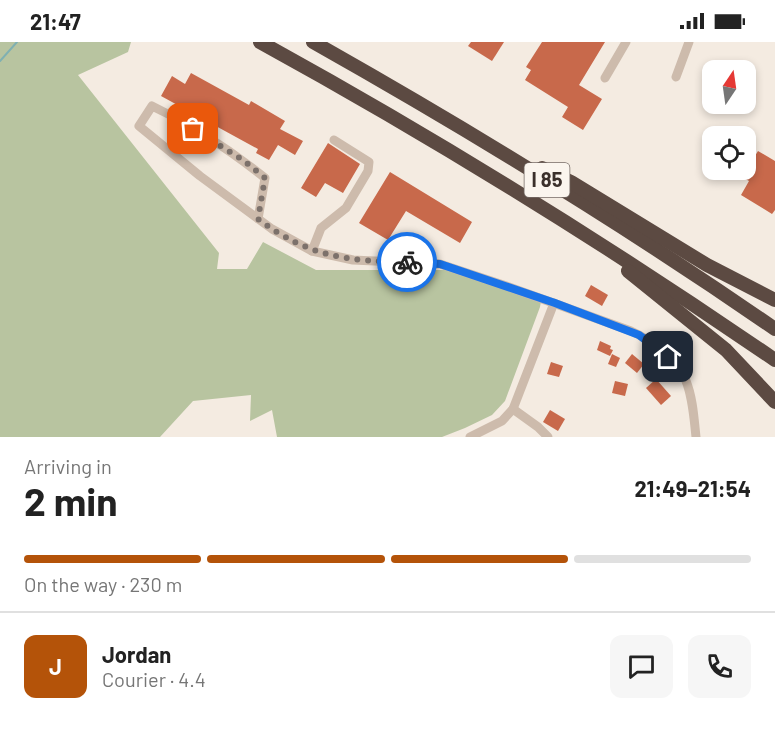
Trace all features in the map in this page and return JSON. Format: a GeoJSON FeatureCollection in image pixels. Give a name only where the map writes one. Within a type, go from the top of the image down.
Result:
{"type":"FeatureCollection","features":[{"type":"Feature","properties":{"kind":"highway","name":"I 85"},"geometry":{"type":"LineString","coordinates":[[260,42],[395,118],[585,234],[775,360]]}},
{"type":"Feature","properties":{"kind":"highway","name":"I 85"},"geometry":{"type":"LineString","coordinates":[[313,42],[475,135],[677,262],[775,329]]}},
{"type":"Feature","properties":{"kind":"highway"},"geometry":{"type":"LineString","coordinates":[[475,135],[572,182],[707,265],[775,300]]}},
{"type":"Feature","properties":{"kind":"highway"},"geometry":{"type":"LineString","coordinates":[[585,234],[649,289],[726,350],[775,402]]}},
{"type":"Feature","properties":{"kind":"street"},"geometry":{"type":"LineString","coordinates":[[605,78],[626,42]]}},
{"type":"Feature","properties":{"kind":"street"},"geometry":{"type":"LineString","coordinates":[[676,77],[689,42]]}},
{"type":"Feature","properties":{"kind":"street"},"geometry":{"type":"LineString","coordinates":[[258,219],[265,178],[243,160],[196,130],[152,106],[139,126],[200,176],[258,219],[312,251],[353,260],[440,264],[555,303],[639,335],[668,357],[687,382],[696,437]]}},
{"type":"Feature","properties":{"kind":"street"},"geometry":{"type":"LineString","coordinates":[[312,251],[321,228],[346,208],[368,171],[369,162],[334,140]]}},
{"type":"Feature","properties":{"kind":"street"},"geometry":{"type":"LineString","coordinates":[[470,437],[482,434],[502,421],[513,409],[555,303]]}},
{"type":"Feature","properties":{"kind":"street"},"geometry":{"type":"LineString","coordinates":[[513,409],[548,437]]}},
{"type":"Feature","properties":{"kind":"green space"},"geometry":{"type":"Polygon","coordinates":[[[0,42],[131,42],[128,52],[78,75],[219,253],[217,269],[247,269],[263,242],[316,270],[451,270],[541,301],[505,401],[492,415],[442,437],[277,437],[272,410],[250,421],[251,395],[193,401],[160,437],[0,437],[0,42]]]}},
{"type":"Feature","properties":{"kind":"building"},"geometry":{"type":"Polygon","coordinates":[[[471,42],[504,42],[492,61],[468,46],[471,42]]]}},
{"type":"Feature","properties":{"kind":"building"},"geometry":{"type":"Polygon","coordinates":[[[542,42],[605,42],[579,85],[602,99],[583,130],[562,117],[568,107],[525,80],[531,70],[526,67],[542,42]]]}},
{"type":"Feature","properties":{"kind":"building"},"geometry":{"type":"Polygon","coordinates":[[[191,73],[249,105],[251,101],[285,121],[280,129],[303,141],[295,155],[278,145],[269,160],[256,153],[258,149],[161,96],[172,76],[185,84],[191,73]]]}},
{"type":"Feature","properties":{"kind":"building"},"geometry":{"type":"Polygon","coordinates":[[[328,143],[360,164],[343,193],[325,183],[316,197],[301,188],[328,143]]]}},
{"type":"Feature","properties":{"kind":"building"},"geometry":{"type":"Polygon","coordinates":[[[758,151],[775,161],[775,210],[772,214],[741,195],[749,181],[747,180],[756,180],[758,151]]]}},
{"type":"Feature","properties":{"kind":"building"},"geometry":{"type":"Polygon","coordinates":[[[390,172],[472,222],[460,243],[406,211],[388,240],[359,223],[390,172]]]}},
{"type":"Feature","properties":{"kind":"building"},"geometry":{"type":"Polygon","coordinates":[[[591,285],[608,295],[602,306],[585,296],[591,285]]]}},
{"type":"Feature","properties":{"kind":"building"},"geometry":{"type":"Polygon","coordinates":[[[600,341],[611,346],[610,349],[613,350],[610,356],[597,350],[600,341]]]}},
{"type":"Feature","properties":{"kind":"building"},"geometry":{"type":"Polygon","coordinates":[[[612,354],[620,358],[616,367],[608,364],[612,354]]]}},
{"type":"Feature","properties":{"kind":"building"},"geometry":{"type":"Polygon","coordinates":[[[632,354],[644,364],[637,373],[625,363],[632,354]]]}},
{"type":"Feature","properties":{"kind":"building"},"geometry":{"type":"Polygon","coordinates":[[[551,362],[563,366],[559,377],[547,374],[551,362]]]}},
{"type":"Feature","properties":{"kind":"building"},"geometry":{"type":"Polygon","coordinates":[[[656,379],[671,396],[661,405],[646,388],[656,379]]]}},
{"type":"Feature","properties":{"kind":"building"},"geometry":{"type":"Polygon","coordinates":[[[615,381],[628,384],[625,396],[612,393],[615,381]]]}},
{"type":"Feature","properties":{"kind":"building"},"geometry":{"type":"Polygon","coordinates":[[[550,410],[565,419],[558,431],[543,422],[550,410]]]}},
{"type":"Feature","properties":{"kind":"waterway"},"geometry":{"type":"LineString","coordinates":[[0,61],[17,42]]}},
{"type":"Feature","properties":{"kind":"way so far"},"geometry":{"type":"LineString","coordinates":[[193,129],[243,160],[265,178],[258,219],[282,236],[312,251],[328,255],[353,260],[407,262]]}},
{"type":"Feature","properties":{"kind":"route"},"geometry":{"type":"LineString","coordinates":[[407,262],[440,264],[555,303],[631,331],[645,338],[668,357]]}}]}
